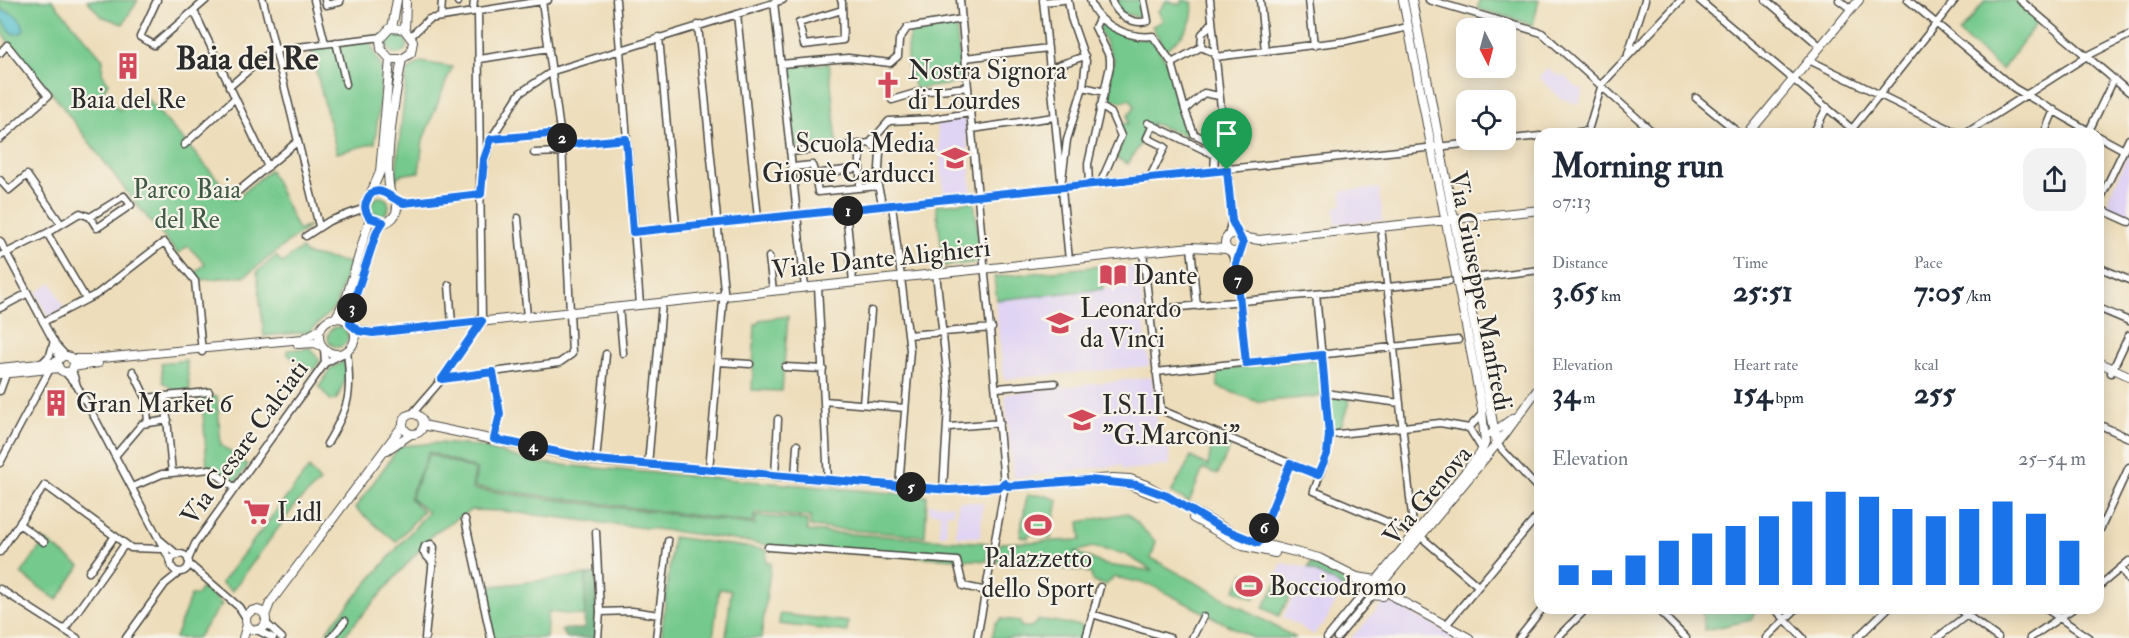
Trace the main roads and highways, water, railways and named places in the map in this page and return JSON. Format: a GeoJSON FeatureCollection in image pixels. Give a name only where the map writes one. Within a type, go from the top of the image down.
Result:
{"type":"FeatureCollection","features":[{"type":"Feature","properties":{"kind":"main road"},"geometry":{"type":"LineString","coordinates":[[4,371],[41,364],[65,364],[303,339],[335,319],[347,296],[370,218],[365,208],[380,172],[390,59],[381,49],[382,37],[392,28],[397,0]]}},
{"type":"Feature","properties":{"kind":"main road"},"geometry":{"type":"LineString","coordinates":[[354,343],[352,326],[355,299],[377,231],[383,222],[392,217],[394,201],[387,173],[402,59],[413,48],[408,33],[406,0]]}},
{"type":"Feature","properties":{"kind":"main road","name":"Via Giuseppe Manfredi"},"geometry":{"type":"LineString","coordinates":[[1403,0],[1436,148]]}},
{"type":"Feature","properties":{"kind":"main road","name":"Via Giuseppe Manfredi"},"geometry":{"type":"LineString","coordinates":[[1412,0],[1450,220],[1457,279],[1490,440]]}},
{"type":"Feature","properties":{"kind":"main road"},"geometry":{"type":"LineString","coordinates":[[1753,128],[1859,0]]}},
{"type":"Feature","properties":{"kind":"main road"},"geometry":{"type":"LineString","coordinates":[[392,28],[408,33]]}},
{"type":"Feature","properties":{"kind":"main road"},"geometry":{"type":"LineString","coordinates":[[390,59],[402,59]]}},
{"type":"Feature","properties":{"kind":"main road"},"geometry":{"type":"LineString","coordinates":[[370,195],[383,191],[394,201]]}},
{"type":"Feature","properties":{"kind":"main road"},"geometry":{"type":"LineString","coordinates":[[1259,240],[1241,249],[1239,236],[1259,240],[1534,211]]}},
{"type":"Feature","properties":{"kind":"main road"},"geometry":{"type":"LineString","coordinates":[[370,218],[383,222]]}},
{"type":"Feature","properties":{"kind":"main road","name":"Viale Dante Alighieri"},"geometry":{"type":"LineString","coordinates":[[1194,247],[1227,237],[1239,236]]}},
{"type":"Feature","properties":{"kind":"main road"},"geometry":{"type":"LineString","coordinates":[[1227,237],[1229,250]]}},
{"type":"Feature","properties":{"kind":"main road","name":"Viale Dante Alighieri"},"geometry":{"type":"LineString","coordinates":[[373,333],[1194,247],[1241,249]]}},
{"type":"Feature","properties":{"kind":"main road"},"geometry":{"type":"LineString","coordinates":[[335,319],[373,333]]}},
{"type":"Feature","properties":{"kind":"main road"},"geometry":{"type":"LineString","coordinates":[[321,329],[319,336],[323,347]]}},
{"type":"Feature","properties":{"kind":"main road"},"geometry":{"type":"LineString","coordinates":[[202,350],[311,343],[332,353],[344,352],[354,343],[373,333]]}},
{"type":"Feature","properties":{"kind":"main road"},"geometry":{"type":"LineString","coordinates":[[4,371],[50,369],[65,364]]}},
{"type":"Feature","properties":{"kind":"main road"},"geometry":{"type":"LineString","coordinates":[[2104,366],[2129,382]]}},
{"type":"Feature","properties":{"kind":"main road"},"geometry":{"type":"LineString","coordinates":[[2104,369],[2129,376]]}},
{"type":"Feature","properties":{"kind":"main road"},"geometry":{"type":"LineString","coordinates":[[1490,440],[1520,411],[1534,394]]}},
{"type":"Feature","properties":{"kind":"main road","name":"Via Genova"},"geometry":{"type":"LineString","coordinates":[[1374,588],[1414,534],[1490,440],[1520,411]]}},
{"type":"Feature","properties":{"kind":"main road"},"geometry":{"type":"LineString","coordinates":[[243,638],[252,621],[270,603],[384,453],[403,425],[406,416],[415,415],[422,428]]}},
{"type":"Feature","properties":{"kind":"main road"},"geometry":{"type":"LineString","coordinates":[[1486,415],[1506,424]]}},
{"type":"Feature","properties":{"kind":"main road","name":"Via Genova"},"geometry":{"type":"LineString","coordinates":[[1414,534],[1490,440],[1486,415]]}},
{"type":"Feature","properties":{"kind":"main road"},"geometry":{"type":"LineString","coordinates":[[403,425],[405,431],[411,434]]}},
{"type":"Feature","properties":{"kind":"main road"},"geometry":{"type":"LineString","coordinates":[[384,453],[422,428],[441,429],[596,460],[828,481],[943,489],[1125,478],[1143,483],[1257,546],[1319,558],[1374,588]]}},
{"type":"Feature","properties":{"kind":"main road"},"geometry":{"type":"LineString","coordinates":[[1089,480],[1142,486],[1167,496]]}},
{"type":"Feature","properties":{"kind":"main road"},"geometry":{"type":"LineString","coordinates":[[1130,485],[1156,495],[1218,533],[1257,546],[1316,560],[1394,597],[1469,638]]}},
{"type":"Feature","properties":{"kind":"main road"},"geometry":{"type":"LineString","coordinates":[[1178,502],[1191,516]]}},
{"type":"Feature","properties":{"kind":"main road"},"geometry":{"type":"LineString","coordinates":[[1218,533],[1244,539]]}},
{"type":"Feature","properties":{"kind":"main road"},"geometry":{"type":"LineString","coordinates":[[252,621],[263,627],[270,603]]}},
{"type":"Feature","properties":{"kind":"main road"},"geometry":{"type":"LineString","coordinates":[[252,621],[265,618]]}},
{"type":"Feature","properties":{"kind":"water"},"geometry":{"type":"Polygon","coordinates":[[[0,9],[18,18],[24,29],[21,33],[13,34],[0,18],[0,9]]]}},
{"type":"Feature","properties":{"kind":"place","name":"Baia del Re"},"geometry":{"type":"Point","coordinates":[128,66]}},
{"type":"Feature","properties":{"kind":"place","name":"Nostra Signora di Lourdes"},"geometry":{"type":"Point","coordinates":[888,85]}},
{"type":"Feature","properties":{"kind":"place","name":"Scuola Media Giosuè Carducci"},"geometry":{"type":"Point","coordinates":[955,158]}},
{"type":"Feature","properties":{"kind":"place","name":"Dante"},"geometry":{"type":"Point","coordinates":[1113,275]}},
{"type":"Feature","properties":{"kind":"place","name":"Leonardo da Vinci"},"geometry":{"type":"Point","coordinates":[1060,323]}},
{"type":"Feature","properties":{"kind":"place","name":"Gran Market 6"},"geometry":{"type":"Point","coordinates":[56,403]}},
{"type":"Feature","properties":{"kind":"place","name":"I.S.I.I. \"G.Marconi\""},"geometry":{"type":"Point","coordinates":[1082,420]}},
{"type":"Feature","properties":{"kind":"place","name":"Lidl"},"geometry":{"type":"Point","coordinates":[257,512]}},
{"type":"Feature","properties":{"kind":"place","name":"Palazzetto dello Sport"},"geometry":{"type":"Point","coordinates":[1038,525]}},
{"type":"Feature","properties":{"kind":"place","name":"Bocciodromo"},"geometry":{"type":"Point","coordinates":[1249,586]}},
{"type":"Feature","properties":{"kind":"district","name":"Baia del Re"},"geometry":{"type":"Point","coordinates":[247,58]}},
{"type":"Feature","properties":{"kind":"park label","name":"Parco Baia del Re"},"geometry":{"type":"Point","coordinates":[187,204]}}]}
